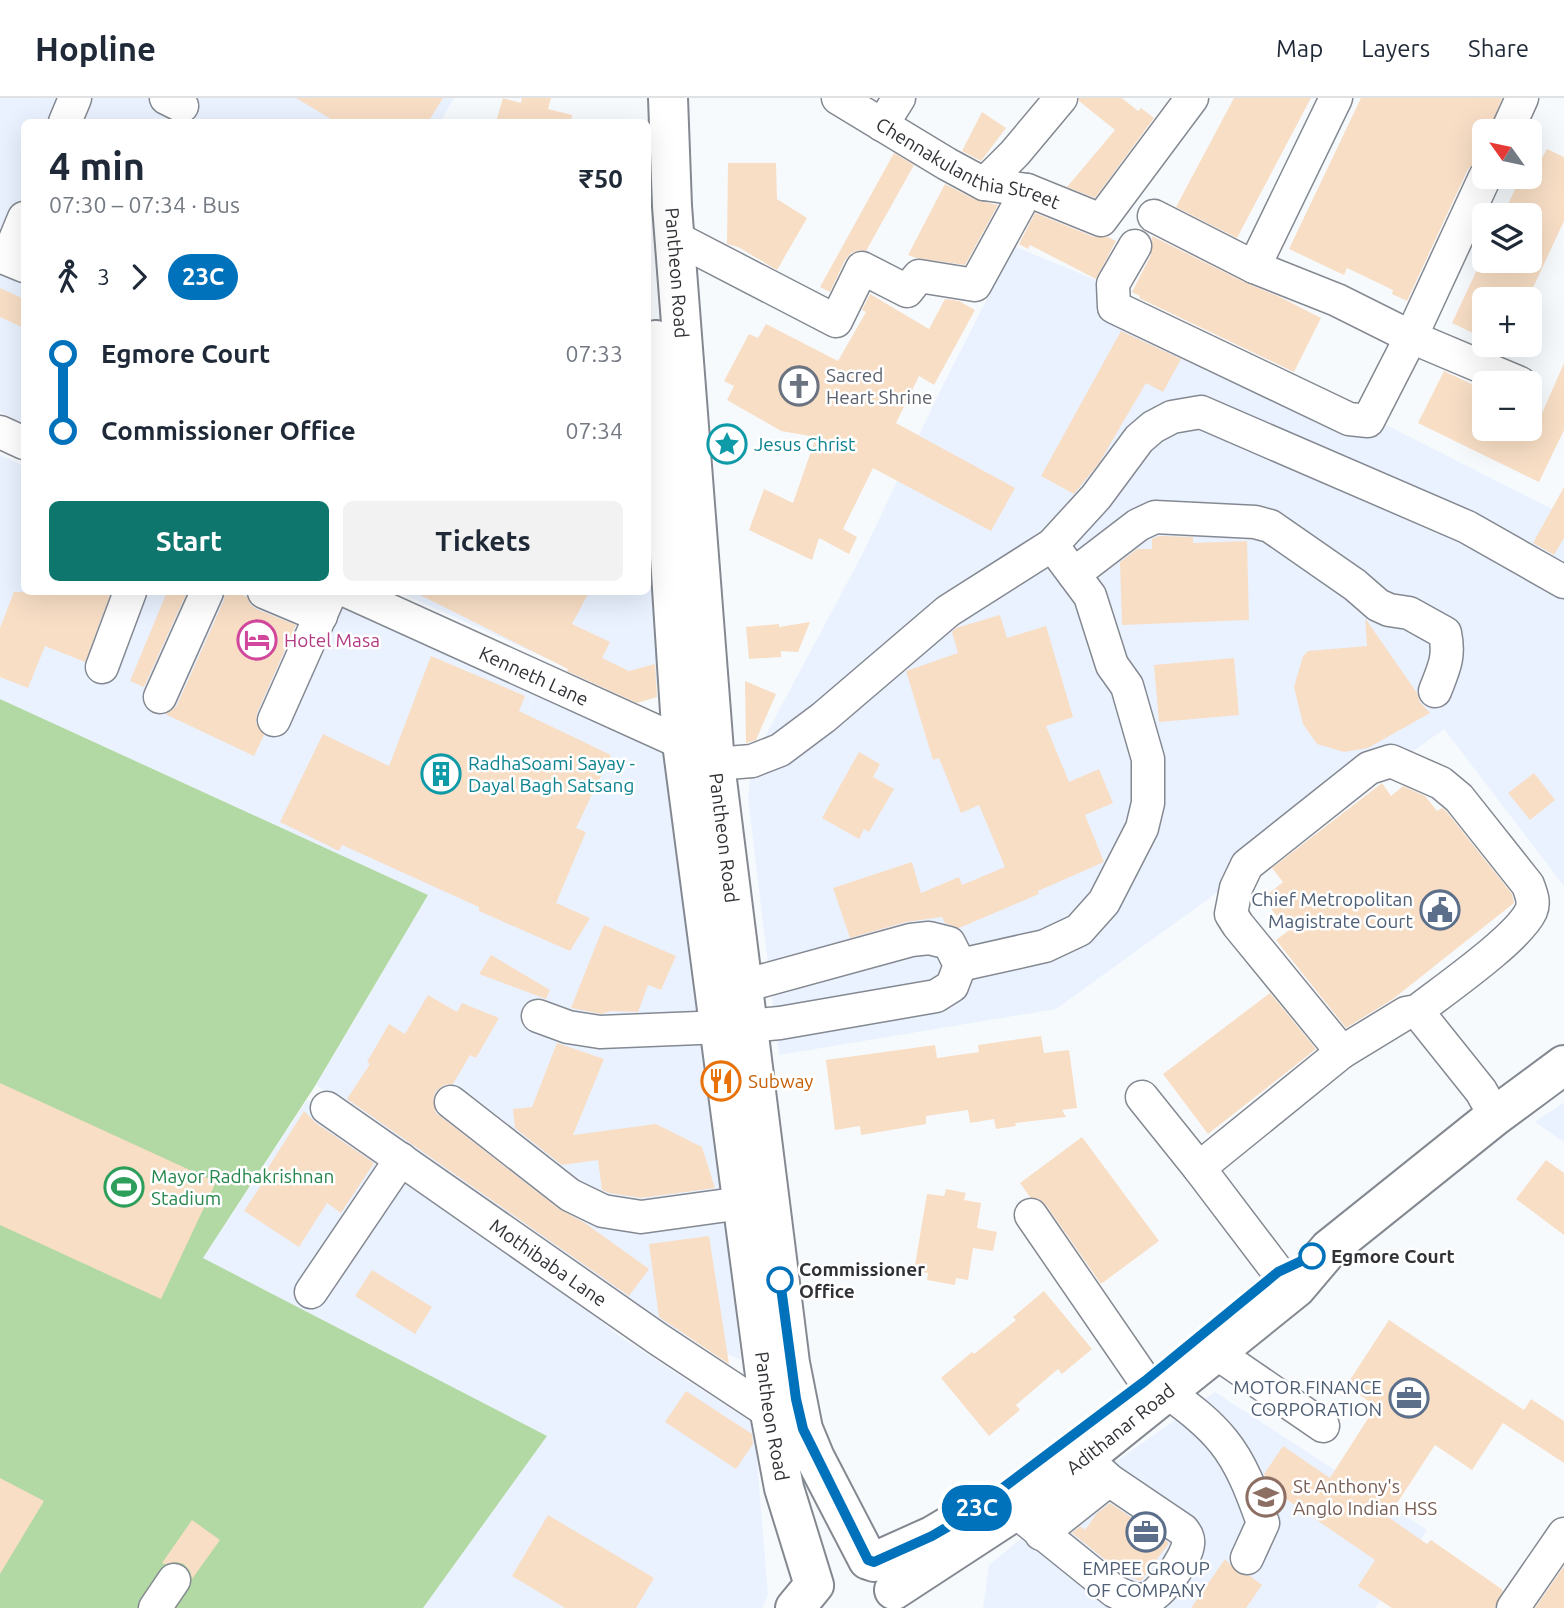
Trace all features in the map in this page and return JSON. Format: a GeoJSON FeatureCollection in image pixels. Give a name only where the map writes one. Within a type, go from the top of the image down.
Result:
{"type":"FeatureCollection","features":[{"type":"Feature","properties":{"kind":"main road"},"geometry":{"type":"LineString","coordinates":[[643,98],[644,119]]}},
{"type":"Feature","properties":{"kind":"main road","name":"Pantheon Road"},"geometry":{"type":"LineString","coordinates":[[668,98],[674,237],[715,764],[743,986],[733,1026],[743,1203],[770,1413],[807,1600]]}},
{"type":"Feature","properties":{"kind":"main road","name":"Pantheon Road"},"geometry":{"type":"LineString","coordinates":[[651,248],[681,743],[803,1429],[811,1449],[882,1580]]}},
{"type":"Feature","properties":{"kind":"main road","name":"Adithanar Road"},"geometry":{"type":"LineString","coordinates":[[882,1580],[932,1536],[963,1518],[1155,1386],[1215,1352],[1296,1288],[1329,1249],[1495,1116],[1564,1065]]}},
{"type":"Feature","properties":{"kind":"main road","name":"Adithanar Road"},"geometry":{"type":"LineString","coordinates":[[882,1580],[1028,1523],[1096,1469],[1155,1386],[1278,1272],[1329,1249]]}},
{"type":"Feature","properties":{"kind":"main road"},"geometry":{"type":"LineString","coordinates":[[807,1600],[820,1573],[842,1558],[855,1557],[882,1580]]}},
{"type":"Feature","properties":{"kind":"street"},"geometry":{"type":"LineString","coordinates":[[66,119],[75,98]]}},
{"type":"Feature","properties":{"kind":"street","name":"Chennakulanthia Street"},"geometry":{"type":"LineString","coordinates":[[838,98],[984,184],[1027,190],[1101,220],[1192,98]]}},
{"type":"Feature","properties":{"kind":"street"},"geometry":{"type":"LineString","coordinates":[[882,125],[899,98]]}},
{"type":"Feature","properties":{"kind":"street"},"geometry":{"type":"LineString","coordinates":[[984,184],[1061,98]]}},
{"type":"Feature","properties":{"kind":"street"},"geometry":{"type":"LineString","coordinates":[[1254,267],[1336,98]]}},
{"type":"Feature","properties":{"kind":"street"},"geometry":{"type":"LineString","coordinates":[[1512,119],[1522,98]]}},
{"type":"Feature","properties":{"kind":"street"},"geometry":{"type":"LineString","coordinates":[[1135,246],[1113,284],[1114,307],[1349,419],[1368,421],[1480,189]]}},
{"type":"Feature","properties":{"kind":"street"},"geometry":{"type":"LineString","coordinates":[[674,237],[836,321],[862,268],[907,290],[919,276],[975,285],[1027,190]]}},
{"type":"Feature","properties":{"kind":"street"},"geometry":{"type":"LineString","coordinates":[[1154,216],[1254,267],[1337,300],[1411,337],[1492,371]]}},
{"type":"Feature","properties":{"kind":"street"},"geometry":{"type":"LineString","coordinates":[[21,226],[8,259],[21,265]]}},
{"type":"Feature","properties":{"kind":"street"},"geometry":{"type":"LineString","coordinates":[[715,764],[752,761],[780,750],[824,717],[948,611],[1052,545],[1096,497],[1139,439],[1172,417],[1201,412],[1467,527],[1564,582]]}},
{"type":"Feature","properties":{"kind":"street"},"geometry":{"type":"LineString","coordinates":[[0,432],[21,442]]}},
{"type":"Feature","properties":{"kind":"street"},"geometry":{"type":"LineString","coordinates":[[1074,574],[1138,525],[1155,517],[1255,522],[1270,526],[1355,585],[1378,605],[1409,613],[1445,633],[1448,649],[1446,664],[1435,691]]}},
{"type":"Feature","properties":{"kind":"street"},"geometry":{"type":"LineString","coordinates":[[960,965],[1045,946],[1079,930],[1104,902],[1142,828],[1148,803],[1148,760],[1127,686],[1112,665],[1090,596],[1052,545]]}},
{"type":"Feature","properties":{"kind":"street"},"geometry":{"type":"LineString","coordinates":[[102,667],[129,595]]}},
{"type":"Feature","properties":{"kind":"street"},"geometry":{"type":"LineString","coordinates":[[160,697],[206,595]]}},
{"type":"Feature","properties":{"kind":"street"},"geometry":{"type":"LineString","coordinates":[[274,720],[326,604],[280,595]]}},
{"type":"Feature","properties":{"kind":"street","name":"Kenneth Lane"},"geometry":{"type":"LineString","coordinates":[[356,595],[681,743],[715,764]]}},
{"type":"Feature","properties":{"kind":"street"},"geometry":{"type":"LineString","coordinates":[[1199,1168],[1342,1052],[1406,1013],[1418,1011],[1520,929],[1532,909],[1533,899],[1528,885],[1459,798],[1441,783],[1391,761],[1368,768],[1247,865],[1232,902],[1231,914],[1238,925],[1342,1052]]}},
{"type":"Feature","properties":{"kind":"street"},"geometry":{"type":"LineString","coordinates":[[538,1016],[568,1027],[600,1032],[780,1023],[936,996],[952,986],[960,965],[949,943],[929,938],[911,940],[743,986]]}},
{"type":"Feature","properties":{"kind":"street"},"geometry":{"type":"LineString","coordinates":[[1418,1011],[1481,1091],[1495,1116]]}},
{"type":"Feature","properties":{"kind":"street"},"geometry":{"type":"LineString","coordinates":[[1142,1097],[1278,1272]]}},
{"type":"Feature","properties":{"kind":"street"},"geometry":{"type":"LineString","coordinates":[[451,1102],[570,1195],[603,1211],[641,1217],[743,1203]]}},
{"type":"Feature","properties":{"kind":"street","name":"Mothibaba Lane"},"geometry":{"type":"LineString","coordinates":[[327,1108],[770,1413]]}},
{"type":"Feature","properties":{"kind":"street"},"geometry":{"type":"LineString","coordinates":[[311,1292],[401,1159]]}},
{"type":"Feature","properties":{"kind":"street"},"geometry":{"type":"LineString","coordinates":[[1031,1215],[1155,1386],[1196,1414],[1223,1440],[1234,1456],[1263,1523],[1247,1558]]}},
{"type":"Feature","properties":{"kind":"street"},"geometry":{"type":"LineString","coordinates":[[1215,1352],[1323,1426]]}},
{"type":"Feature","properties":{"kind":"street"},"geometry":{"type":"LineString","coordinates":[[1028,1523],[1114,1591],[1133,1599],[1145,1600],[1154,1596],[1161,1590],[1184,1555],[1188,1546],[1187,1536],[1183,1530],[1096,1469]]}},
{"type":"Feature","properties":{"kind":"street"},"geometry":{"type":"LineString","coordinates":[[1513,1608],[1564,1534]]}},
{"type":"Feature","properties":{"kind":"street"},"geometry":{"type":"LineString","coordinates":[[155,1608],[174,1580]]}},
{"type":"Feature","properties":{"kind":"shaded area"},"geometry":{"type":"Polygon","coordinates":[[[0,98],[454,98],[442,119],[21,119],[21,422],[0,412],[0,98]]]}},
{"type":"Feature","properties":{"kind":"shaded area"},"geometry":{"type":"Polygon","coordinates":[[[1014,246],[1113,287],[1564,515],[1564,886],[1444,729],[1056,1009],[779,1055],[748,798],[752,761],[863,553],[938,395],[1014,246]]]}},
{"type":"Feature","properties":{"kind":"shaded area"},"geometry":{"type":"Polygon","coordinates":[[[0,455],[21,465],[21,595],[314,595],[535,693],[523,726],[536,692],[667,756],[673,768],[741,1360],[646,1318],[316,1085],[428,895],[0,699],[0,455]]]}},
{"type":"Feature","properties":{"kind":"shaded area"},"geometry":{"type":"Polygon","coordinates":[[[651,584],[661,682],[632,696],[405,595],[651,595],[651,584]]]}},
{"type":"Feature","properties":{"kind":"shaded area"},"geometry":{"type":"Polygon","coordinates":[[[307,1100],[462,1211],[621,1337],[754,1424],[768,1595],[762,1608],[423,1608],[547,1436],[203,1258],[307,1100]]]}},
{"type":"Feature","properties":{"kind":"shaded area"},"geometry":{"type":"Polygon","coordinates":[[[1564,1102],[1564,1142],[1535,1122],[1564,1102]]]}},
{"type":"Feature","properties":{"kind":"shaded area","name":"St Anthony's Anglo Indian HSS"},"geometry":{"type":"Polygon","coordinates":[[[1215,1392],[1427,1530],[1375,1608],[983,1608],[989,1565],[1111,1465],[1215,1392]]]}},
{"type":"Feature","properties":{"kind":"green space","name":"Mayor Radhakrishnan Stadium"},"geometry":{"type":"Polygon","coordinates":[[[0,699],[428,895],[315,1086],[203,1258],[547,1436],[423,1608],[0,1608],[0,699]]]}},
{"type":"Feature","properties":{"kind":"building"},"geometry":{"type":"Polygon","coordinates":[[[296,98],[443,98],[430,119],[331,119],[296,98]]]}},
{"type":"Feature","properties":{"kind":"building"},"geometry":{"type":"Polygon","coordinates":[[[503,98],[521,103],[522,98],[551,98],[548,109],[572,115],[571,119],[497,119],[503,98]]]}},
{"type":"Feature","properties":{"kind":"building"},"geometry":{"type":"Polygon","coordinates":[[[1079,98],[1122,98],[1138,111],[1141,108],[1154,118],[1095,198],[1067,187],[1115,130],[1079,101],[1079,98]]]}},
{"type":"Feature","properties":{"kind":"building"},"geometry":{"type":"Polygon","coordinates":[[[1234,98],[1311,98],[1237,238],[1176,207],[1234,98]]]}},
{"type":"Feature","properties":{"kind":"building"},"geometry":{"type":"Polygon","coordinates":[[[1361,98],[1502,98],[1494,119],[1472,119],[1472,166],[1468,169],[1407,301],[1392,294],[1393,290],[1347,268],[1344,275],[1289,249],[1361,98]]]}},
{"type":"Feature","properties":{"kind":"building"},"geometry":{"type":"Polygon","coordinates":[[[982,112],[1006,128],[981,161],[962,151],[982,112]]]}},
{"type":"Feature","properties":{"kind":"building"},"geometry":{"type":"Polygon","coordinates":[[[1547,149],[1564,157],[1564,221],[1542,268],[1542,203],[1509,203],[1515,189],[1542,189],[1542,158],[1547,149]]]}},
{"type":"Feature","properties":{"kind":"building"},"geometry":{"type":"Polygon","coordinates":[[[894,153],[914,165],[866,251],[851,253],[830,292],[820,287],[894,153]]]}},
{"type":"Feature","properties":{"kind":"building"},"geometry":{"type":"Polygon","coordinates":[[[728,163],[776,163],[777,199],[807,218],[777,270],[738,247],[727,244],[728,163]]]}},
{"type":"Feature","properties":{"kind":"building"},"geometry":{"type":"Polygon","coordinates":[[[945,184],[976,200],[998,205],[965,265],[908,255],[945,184]]]}},
{"type":"Feature","properties":{"kind":"building"},"geometry":{"type":"Polygon","coordinates":[[[1035,213],[1094,237],[1108,237],[1116,241],[1096,279],[1030,245],[1028,249],[1019,244],[1035,213]]]}},
{"type":"Feature","properties":{"kind":"building"},"geometry":{"type":"Polygon","coordinates":[[[1152,236],[1321,318],[1294,372],[1139,298],[1140,296],[1132,292],[1151,255],[1152,236]]]}},
{"type":"Feature","properties":{"kind":"building"},"geometry":{"type":"Polygon","coordinates":[[[1476,273],[1540,273],[1533,287],[1472,287],[1472,333],[1452,323],[1476,273]]]}},
{"type":"Feature","properties":{"kind":"building"},"geometry":{"type":"Polygon","coordinates":[[[0,288],[21,298],[21,327],[0,317],[0,288]]]}},
{"type":"Feature","properties":{"kind":"building"},"geometry":{"type":"Polygon","coordinates":[[[870,294],[929,329],[945,299],[959,301],[975,310],[934,385],[919,376],[896,423],[1015,488],[991,531],[873,468],[843,529],[857,537],[849,554],[819,538],[812,560],[749,530],[764,489],[793,503],[816,437],[781,431],[727,400],[734,386],[724,381],[749,334],[758,338],[766,324],[838,361],[866,312],[862,310],[870,294]]]}},
{"type":"Feature","properties":{"kind":"building"},"geometry":{"type":"Polygon","coordinates":[[[1121,331],[1181,359],[1163,392],[1146,383],[1099,463],[1074,494],[1041,476],[1121,331]]]}},
{"type":"Feature","properties":{"kind":"building"},"geometry":{"type":"Polygon","coordinates":[[[1564,363],[1564,430],[1539,482],[1418,423],[1444,371],[1472,384],[1472,441],[1542,441],[1542,413],[1564,363]]]}},
{"type":"Feature","properties":{"kind":"building"},"geometry":{"type":"Polygon","coordinates":[[[1564,487],[1564,538],[1554,555],[1533,543],[1564,487]]]}},
{"type":"Feature","properties":{"kind":"building"},"geometry":{"type":"Polygon","coordinates":[[[1159,536],[1193,537],[1193,543],[1247,541],[1249,620],[1122,625],[1120,562],[1137,549],[1152,549],[1152,539],[1159,536]]]}},
{"type":"Feature","properties":{"kind":"building"},"geometry":{"type":"Polygon","coordinates":[[[14,592],[21,592],[21,595],[110,595],[85,662],[45,646],[28,688],[0,677],[0,628],[14,592]]]}},
{"type":"Feature","properties":{"kind":"building"},"geometry":{"type":"Polygon","coordinates":[[[166,595],[186,595],[144,687],[130,681],[166,595]]]}},
{"type":"Feature","properties":{"kind":"building"},"geometry":{"type":"Polygon","coordinates":[[[225,595],[242,595],[256,609],[296,625],[257,713],[256,723],[264,735],[254,756],[165,714],[177,705],[225,595]]]}},
{"type":"Feature","properties":{"kind":"building"},"geometry":{"type":"Polygon","coordinates":[[[420,595],[587,595],[572,624],[610,642],[602,658],[629,671],[655,664],[657,697],[637,703],[567,671],[568,669],[420,595]]]}},
{"type":"Feature","properties":{"kind":"building"},"geometry":{"type":"Polygon","coordinates":[[[1000,615],[1007,638],[1046,626],[1073,717],[1046,726],[1069,782],[1099,769],[1113,803],[1085,815],[1104,862],[1038,891],[1039,894],[959,928],[945,923],[942,917],[906,922],[850,938],[833,888],[912,862],[921,893],[959,877],[962,885],[1005,867],[979,805],[961,813],[939,758],[933,760],[906,671],[958,653],[952,632],[956,628],[1000,615]]]}},
{"type":"Feature","properties":{"kind":"building"},"geometry":{"type":"Polygon","coordinates":[[[1365,618],[1430,713],[1368,748],[1344,752],[1317,744],[1303,724],[1294,687],[1303,656],[1308,651],[1367,646],[1365,618]]]}},
{"type":"Feature","properties":{"kind":"building"},"geometry":{"type":"Polygon","coordinates":[[[810,622],[798,652],[781,651],[781,657],[749,659],[746,627],[779,624],[779,627],[810,622]]]}},
{"type":"Feature","properties":{"kind":"building"},"geometry":{"type":"Polygon","coordinates":[[[431,656],[525,696],[519,711],[611,755],[576,828],[586,832],[556,903],[590,918],[570,951],[342,845],[339,851],[280,822],[323,734],[389,766],[431,656]]]}},
{"type":"Feature","properties":{"kind":"building"},"geometry":{"type":"Polygon","coordinates":[[[1234,658],[1239,715],[1159,722],[1154,665],[1234,658]]]}},
{"type":"Feature","properties":{"kind":"building"},"geometry":{"type":"Polygon","coordinates":[[[745,681],[776,694],[756,740],[746,743],[745,681]]]}},
{"type":"Feature","properties":{"kind":"building"},"geometry":{"type":"Polygon","coordinates":[[[859,752],[880,764],[873,777],[894,789],[869,832],[864,829],[859,839],[822,818],[859,752]]]}},
{"type":"Feature","properties":{"kind":"building"},"geometry":{"type":"Polygon","coordinates":[[[1534,773],[1555,800],[1530,820],[1508,793],[1534,773]]]}},
{"type":"Feature","properties":{"kind":"building","name":"Chief Metropolitan Magistrate Court"},"geometry":{"type":"Polygon","coordinates":[[[1382,783],[1391,796],[1403,786],[1425,796],[1437,811],[1442,808],[1446,811],[1512,894],[1514,903],[1393,999],[1346,1028],[1276,940],[1288,931],[1263,898],[1283,882],[1272,868],[1382,783]]]}},
{"type":"Feature","properties":{"kind":"building"},"geometry":{"type":"Polygon","coordinates":[[[604,925],[676,956],[661,990],[648,985],[638,1012],[611,1011],[601,1014],[571,1008],[604,925]]]}},
{"type":"Feature","properties":{"kind":"building"},"geometry":{"type":"Polygon","coordinates":[[[491,955],[550,990],[546,999],[479,974],[491,955]]]}},
{"type":"Feature","properties":{"kind":"building"},"geometry":{"type":"Polygon","coordinates":[[[1270,993],[1316,1049],[1208,1134],[1163,1074],[1270,993]]]}},
{"type":"Feature","properties":{"kind":"building"},"geometry":{"type":"Polygon","coordinates":[[[428,995],[457,1012],[462,1003],[499,1018],[476,1058],[470,1055],[453,1084],[444,1085],[436,1091],[433,1100],[436,1113],[559,1209],[585,1223],[649,1269],[629,1296],[347,1099],[370,1064],[367,1062],[389,1024],[405,1034],[428,995]]]}},
{"type":"Feature","properties":{"kind":"building"},"geometry":{"type":"Polygon","coordinates":[[[1041,1036],[1044,1053],[1069,1050],[1077,1108],[1062,1110],[1066,1117],[1015,1123],[1016,1126],[996,1129],[994,1119],[970,1123],[968,1110],[926,1116],[926,1124],[861,1135],[860,1126],[835,1130],[826,1060],[935,1045],[937,1058],[979,1052],[978,1045],[1041,1036]]]}},
{"type":"Feature","properties":{"kind":"building"},"geometry":{"type":"Polygon","coordinates":[[[557,1043],[604,1059],[573,1135],[656,1124],[702,1147],[715,1188],[641,1198],[609,1193],[602,1190],[598,1160],[562,1165],[515,1128],[513,1109],[532,1107],[557,1043]]]}},
{"type":"Feature","properties":{"kind":"building"},"geometry":{"type":"Polygon","coordinates":[[[0,1083],[216,1182],[161,1299],[0,1225],[0,1083]]]}},
{"type":"Feature","properties":{"kind":"building"},"geometry":{"type":"Polygon","coordinates":[[[304,1111],[316,1123],[374,1163],[341,1213],[327,1203],[299,1247],[244,1211],[304,1111]]]}},
{"type":"Feature","properties":{"kind":"building"},"geometry":{"type":"Polygon","coordinates":[[[1082,1137],[1159,1241],[1101,1284],[1046,1205],[1039,1199],[1030,1197],[1020,1183],[1082,1137]]]}},
{"type":"Feature","properties":{"kind":"building"},"geometry":{"type":"Polygon","coordinates":[[[1546,1160],[1564,1173],[1564,1235],[1516,1199],[1546,1160]]]}},
{"type":"Feature","properties":{"kind":"building"},"geometry":{"type":"Polygon","coordinates":[[[946,1189],[966,1193],[964,1200],[981,1203],[977,1228],[997,1232],[993,1251],[973,1248],[968,1280],[956,1278],[955,1285],[927,1280],[928,1273],[914,1271],[927,1194],[944,1196],[946,1189]]]}},
{"type":"Feature","properties":{"kind":"building"},"geometry":{"type":"Polygon","coordinates":[[[709,1236],[729,1364],[659,1317],[649,1244],[709,1236]]]}},
{"type":"Feature","properties":{"kind":"building"},"geometry":{"type":"Polygon","coordinates":[[[372,1270],[432,1307],[415,1334],[355,1296],[372,1270]]]}},
{"type":"Feature","properties":{"kind":"building"},"geometry":{"type":"Polygon","coordinates":[[[1044,1291],[1092,1349],[1062,1374],[1058,1369],[1016,1405],[1020,1410],[989,1436],[941,1378],[1016,1320],[1013,1317],[1044,1291]]]}},
{"type":"Feature","properties":{"kind":"building"},"geometry":{"type":"Polygon","coordinates":[[[1389,1320],[1524,1410],[1531,1399],[1564,1421],[1564,1463],[1503,1423],[1472,1470],[1435,1445],[1388,1517],[1427,1544],[1431,1540],[1503,1590],[1495,1608],[1392,1608],[1358,1586],[1375,1560],[1270,1488],[1264,1474],[1283,1446],[1330,1478],[1376,1406],[1346,1386],[1389,1320]]]}},
{"type":"Feature","properties":{"kind":"building"},"geometry":{"type":"Polygon","coordinates":[[[686,1391],[752,1434],[753,1444],[736,1469],[665,1422],[686,1391]]]}},
{"type":"Feature","properties":{"kind":"building"},"geometry":{"type":"Polygon","coordinates":[[[0,1478],[44,1501],[0,1574],[0,1478]]]}},
{"type":"Feature","properties":{"kind":"building"},"geometry":{"type":"Polygon","coordinates":[[[1110,1503],[1169,1543],[1141,1581],[1124,1575],[1072,1533],[1080,1526],[1085,1530],[1097,1513],[1110,1503]]]}},
{"type":"Feature","properties":{"kind":"building"},"geometry":{"type":"Polygon","coordinates":[[[548,1515],[654,1578],[636,1608],[565,1608],[512,1576],[548,1515]]]}},
{"type":"Feature","properties":{"kind":"building"},"geometry":{"type":"Polygon","coordinates":[[[192,1520],[220,1540],[192,1579],[184,1564],[162,1563],[192,1520]]]}},
{"type":"Feature","properties":{"kind":"building"},"geometry":{"type":"Polygon","coordinates":[[[1225,1559],[1239,1574],[1250,1576],[1262,1585],[1246,1608],[1191,1608],[1225,1559]]]}},
{"type":"Feature","properties":{"kind":"building"},"geometry":{"type":"Polygon","coordinates":[[[1564,1566],[1564,1608],[1535,1608],[1564,1566]]]}},
{"type":"Feature","properties":{"kind":"bus line","name":"23C"},"geometry":{"type":"LineString","coordinates":[[780,1280],[790,1363],[803,1429],[815,1458],[868,1560],[874,1562],[932,1536],[963,1518],[1145,1381],[1278,1272],[1312,1256]]}},
{"type":"Feature","properties":{"kind":"place","name":"Sacred Heart Shrine"},"geometry":{"type":"Point","coordinates":[799,386]}},
{"type":"Feature","properties":{"kind":"place","name":"Jesus Christ"},"geometry":{"type":"Point","coordinates":[727,444]}},
{"type":"Feature","properties":{"kind":"place","name":"Hotel Masa"},"geometry":{"type":"Point","coordinates":[257,640]}},
{"type":"Feature","properties":{"kind":"place","name":"RadhaSoami Sayay - Dayal Bagh Satsang"},"geometry":{"type":"Point","coordinates":[441,774]}},
{"type":"Feature","properties":{"kind":"place","name":"Chief Metropolitan Magistrate Court"},"geometry":{"type":"Point","coordinates":[1440,910]}},
{"type":"Feature","properties":{"kind":"place","name":"Subway"},"geometry":{"type":"Point","coordinates":[721,1081]}},
{"type":"Feature","properties":{"kind":"place","name":"Mayor Radhakrishnan Stadium"},"geometry":{"type":"Point","coordinates":[124,1187]}},
{"type":"Feature","properties":{"kind":"place","name":"Egmore Court"},"geometry":{"type":"Point","coordinates":[1312,1256]}},
{"type":"Feature","properties":{"kind":"place","name":"Commissioner Office"},"geometry":{"type":"Point","coordinates":[780,1280]}},
{"type":"Feature","properties":{"kind":"place","name":"MOTOR FINANCE CORPORATION"},"geometry":{"type":"Point","coordinates":[1409,1398]}},
{"type":"Feature","properties":{"kind":"place","name":"St Anthony's Anglo Indian HSS"},"geometry":{"type":"Point","coordinates":[1266,1497]}},
{"type":"Feature","properties":{"kind":"place","name":"EMPEE GROUP OF COMPANY"},"geometry":{"type":"Point","coordinates":[1146,1532]}}]}
